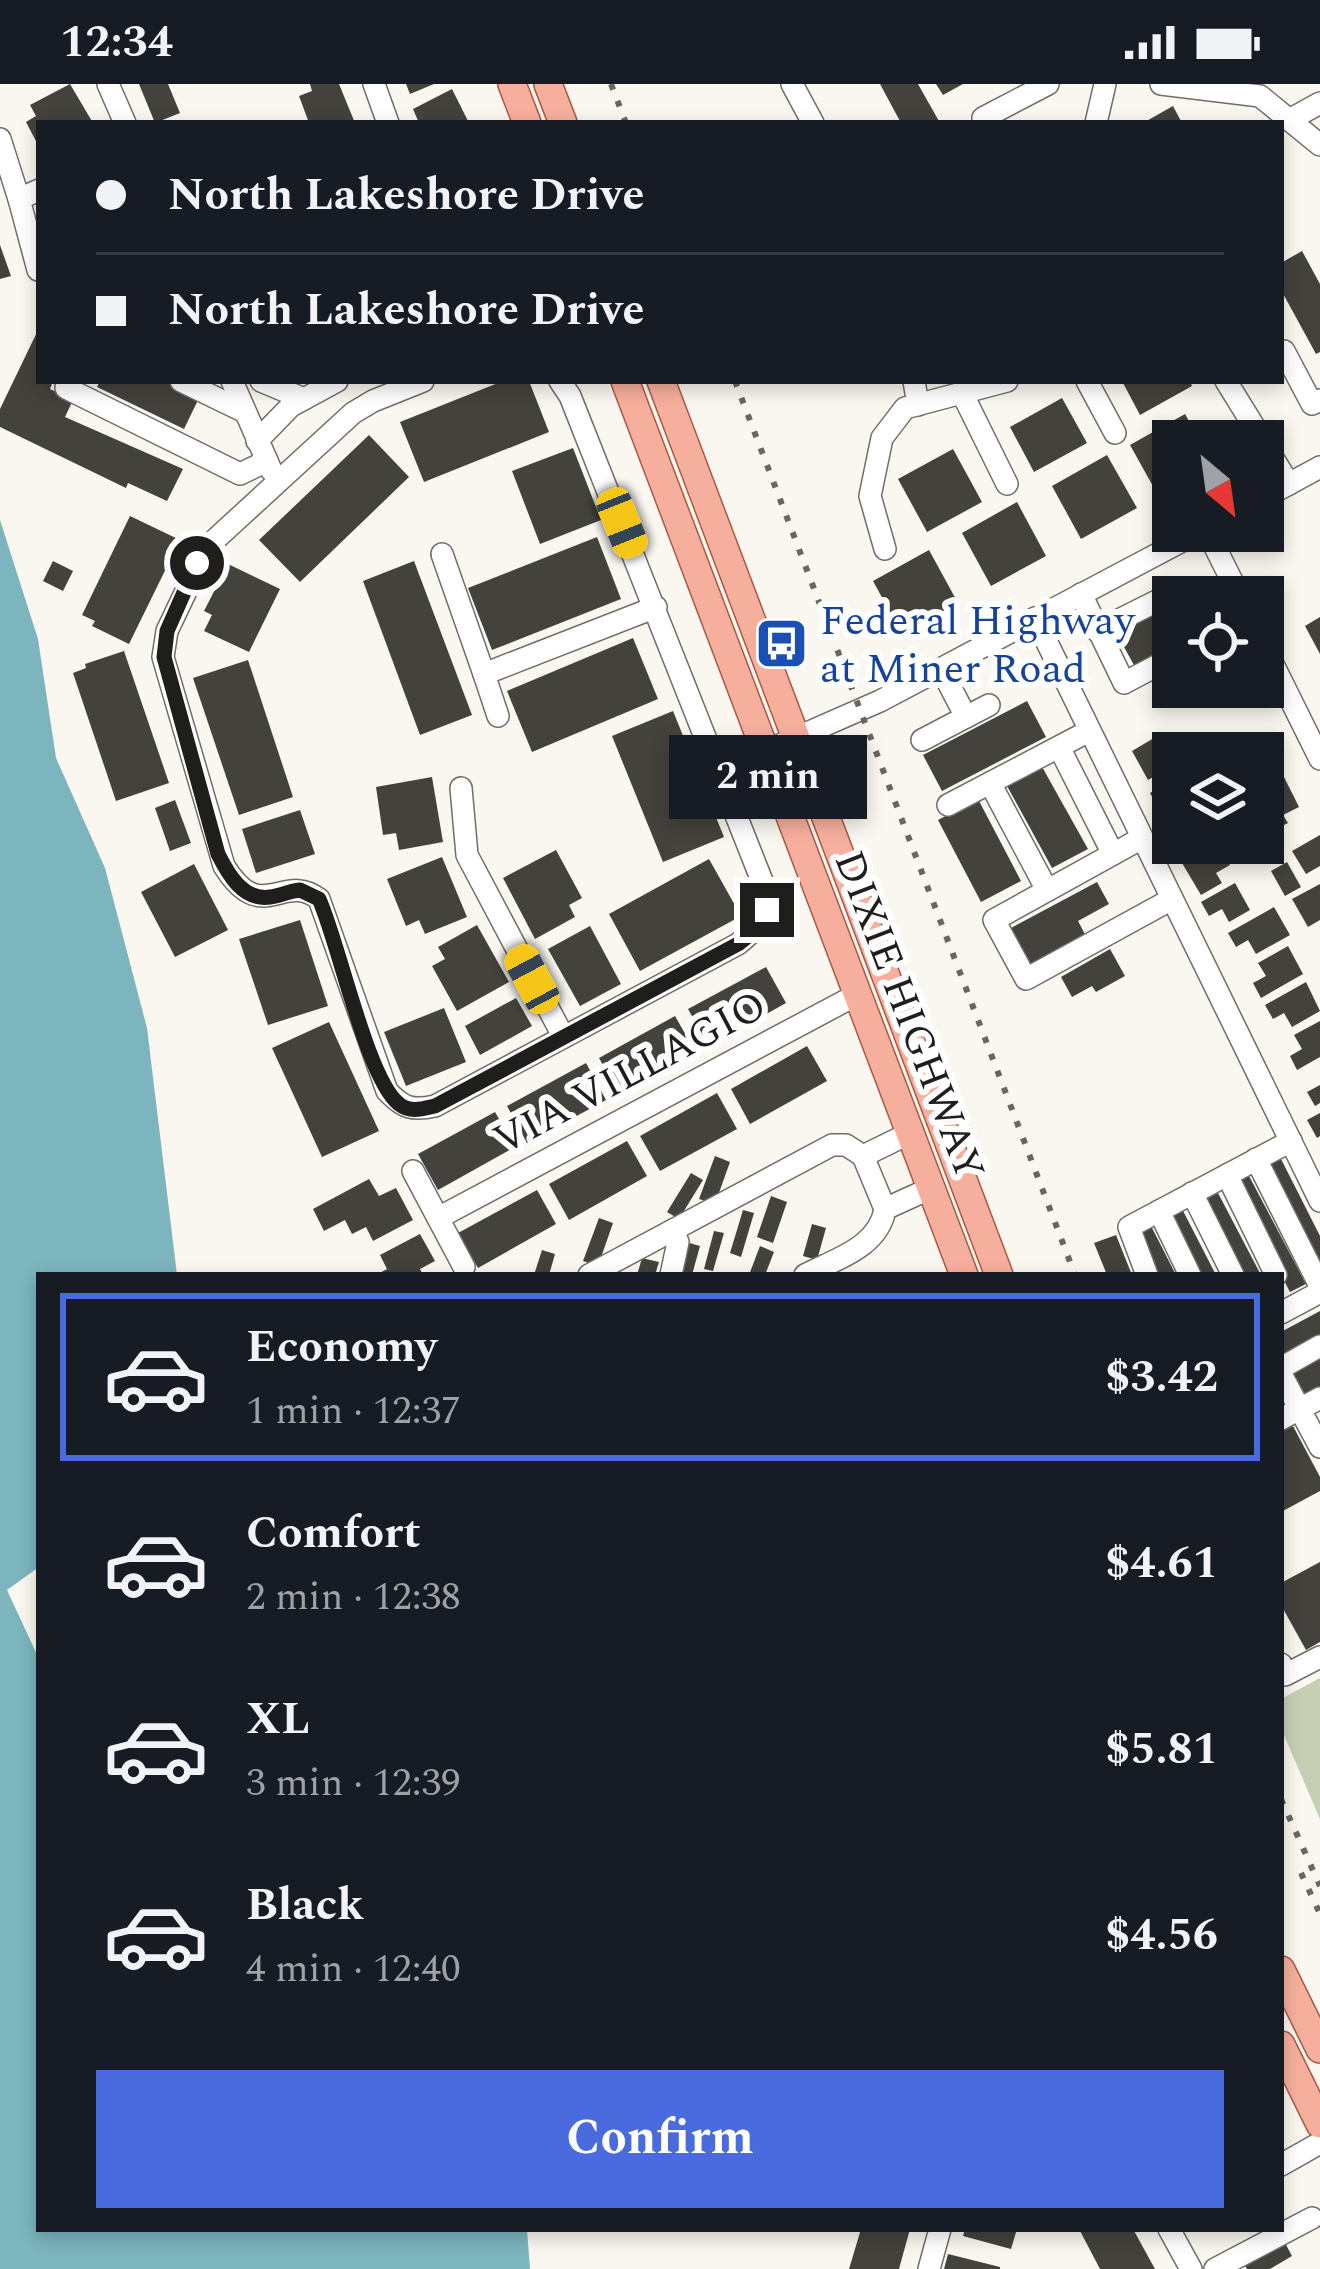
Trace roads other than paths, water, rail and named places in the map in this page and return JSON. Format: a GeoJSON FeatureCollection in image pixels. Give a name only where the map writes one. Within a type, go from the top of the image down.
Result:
{"type":"FeatureCollection","features":[{"type":"Feature","properties":{"kind":"main road"},"geometry":{"type":"LineString","coordinates":[[512,84],[526,120]]}},
{"type":"Feature","properties":{"kind":"main road"},"geometry":{"type":"LineString","coordinates":[[548,84],[562,120]]}},
{"type":"Feature","properties":{"kind":"main road","name":"DIXIE HIGHWAY"},"geometry":{"type":"LineString","coordinates":[[626,384],[963,1272]]}},
{"type":"Feature","properties":{"kind":"main road","name":"DIXIE HIGHWAY"},"geometry":{"type":"LineString","coordinates":[[662,384],[998,1272]]}},
{"type":"Feature","properties":{"kind":"main road"},"geometry":{"type":"LineString","coordinates":[[1284,1976],[1320,2049]]}},
{"type":"Feature","properties":{"kind":"main road"},"geometry":{"type":"LineString","coordinates":[[1284,2051],[1320,2124]]}},
{"type":"Feature","properties":{"kind":"street"},"geometry":{"type":"LineString","coordinates":[[108,84],[124,120]]}},
{"type":"Feature","properties":{"kind":"street"},"geometry":{"type":"LineString","coordinates":[[374,84],[387,120]]}},
{"type":"Feature","properties":{"kind":"street"},"geometry":{"type":"LineString","coordinates":[[792,84],[811,120]]}},
{"type":"Feature","properties":{"kind":"street"},"geometry":{"type":"LineString","coordinates":[[984,120],[1048,84]]}},
{"type":"Feature","properties":{"kind":"street"},"geometry":{"type":"LineString","coordinates":[[1097,120],[1105,84]]}},
{"type":"Feature","properties":{"kind":"street"},"geometry":{"type":"LineString","coordinates":[[1161,84],[1260,96],[1320,145]]}},
{"type":"Feature","properties":{"kind":"street"},"geometry":{"type":"LineString","coordinates":[[1291,119],[1320,103]]}},
{"type":"Feature","properties":{"kind":"street"},"geometry":{"type":"LineString","coordinates":[[0,139],[29,195],[36,253]]}},
{"type":"Feature","properties":{"kind":"street"},"geometry":{"type":"LineString","coordinates":[[1284,351],[1312,404],[1320,400]]}},
{"type":"Feature","properties":{"kind":"street"},"geometry":{"type":"LineString","coordinates":[[68,384],[66,388],[240,474],[416,384]]}},
{"type":"Feature","properties":{"kind":"street"},"geometry":{"type":"LineString","coordinates":[[187,384],[244,411]]}},
{"type":"Feature","properties":{"kind":"street"},"geometry":{"type":"LineString","coordinates":[[233,384],[267,461]]}},
{"type":"Feature","properties":{"kind":"street"},"geometry":{"type":"LineString","coordinates":[[268,384],[304,399]]}},
{"type":"Feature","properties":{"kind":"street"},"geometry":{"type":"LineString","coordinates":[[332,384],[291,406],[267,461],[207,547],[167,631],[166,674],[218,854],[231,878],[250,894],[272,897],[300,890],[319,899],[387,1091],[401,1107],[417,1110],[435,1106],[738,944],[757,929],[767,910],[766,891],[656,608],[562,384]]}},
{"type":"Feature","properties":{"kind":"street"},"geometry":{"type":"LineString","coordinates":[[915,384],[919,405]]}},
{"type":"Feature","properties":{"kind":"street"},"geometry":{"type":"LineString","coordinates":[[885,549],[870,496],[882,438],[905,408],[997,384]]}},
{"type":"Feature","properties":{"kind":"street"},"geometry":{"type":"LineString","coordinates":[[1089,384],[1114,433]]}},
{"type":"Feature","properties":{"kind":"street"},"geometry":{"type":"LineString","coordinates":[[1228,384],[1250,420]]}},
{"type":"Feature","properties":{"kind":"street"},"geometry":{"type":"LineString","coordinates":[[963,394],[1007,484]]}},
{"type":"Feature","properties":{"kind":"street"},"geometry":{"type":"LineString","coordinates":[[1284,487],[1320,467]]}},
{"type":"Feature","properties":{"kind":"street"},"geometry":{"type":"LineString","coordinates":[[1284,476],[1289,484]]}},
{"type":"Feature","properties":{"kind":"street"},"geometry":{"type":"LineString","coordinates":[[766,752],[941,669],[1162,552]]}},
{"type":"Feature","properties":{"kind":"street"},"geometry":{"type":"LineString","coordinates":[[442,554],[498,716]]}},
{"type":"Feature","properties":{"kind":"street"},"geometry":{"type":"LineString","coordinates":[[1148,559],[1157,576]]}},
{"type":"Feature","properties":{"kind":"street"},"geometry":{"type":"LineString","coordinates":[[1081,594],[1124,682],[1152,668]]}},
{"type":"Feature","properties":{"kind":"street"},"geometry":{"type":"LineString","coordinates":[[484,674],[656,608]]}},
{"type":"Feature","properties":{"kind":"street"},"geometry":{"type":"LineString","coordinates":[[1097,631],[1152,609]]}},
{"type":"Feature","properties":{"kind":"street"},"geometry":{"type":"LineString","coordinates":[[1035,618],[1317,1189]]}},
{"type":"Feature","properties":{"kind":"street"},"geometry":{"type":"LineString","coordinates":[[941,669],[966,717]]}},
{"type":"Feature","properties":{"kind":"street"},"geometry":{"type":"LineString","coordinates":[[1284,687],[1320,760]]}},
{"type":"Feature","properties":{"kind":"street"},"geometry":{"type":"LineString","coordinates":[[922,740],[988,705]]}},
{"type":"Feature","properties":{"kind":"street"},"geometry":{"type":"LineString","coordinates":[[948,805],[1089,731]]}},
{"type":"Feature","properties":{"kind":"street"},"geometry":{"type":"LineString","coordinates":[[1059,747],[1113,854]]}},
{"type":"Feature","properties":{"kind":"street"},"geometry":{"type":"LineString","coordinates":[[990,783],[1047,890]]}},
{"type":"Feature","properties":{"kind":"street"},"geometry":{"type":"LineString","coordinates":[[460,788],[467,855],[563,1036]]}},
{"type":"Feature","properties":{"kind":"street"},"geometry":{"type":"LineString","coordinates":[[1142,838],[994,920],[1026,979],[1172,899]]}},
{"type":"Feature","properties":{"kind":"street","name":"VIA VILLAGIO"},"geometry":{"type":"LineString","coordinates":[[438,1218],[858,994]]}},
{"type":"Feature","properties":{"kind":"street"},"geometry":{"type":"LineString","coordinates":[[811,1272],[864,1244],[883,1224],[885,1208],[855,1150],[864,1126]]}},
{"type":"Feature","properties":{"kind":"street"},"geometry":{"type":"LineString","coordinates":[[595,1272],[832,1145],[855,1150],[910,1133]]}},
{"type":"Feature","properties":{"kind":"street"},"geometry":{"type":"LineString","coordinates":[[1147,1272],[1130,1227],[1291,1141]]}},
{"type":"Feature","properties":{"kind":"street"},"geometry":{"type":"LineString","coordinates":[[1256,1160],[1320,1289],[1286,1310]]}},
{"type":"Feature","properties":{"kind":"street"},"geometry":{"type":"LineString","coordinates":[[413,1171],[464,1267]]}},
{"type":"Feature","properties":{"kind":"street"},"geometry":{"type":"LineString","coordinates":[[1227,1175],[1275,1272]]}},
{"type":"Feature","properties":{"kind":"street"},"geometry":{"type":"LineString","coordinates":[[885,1208],[931,1188]]}},
{"type":"Feature","properties":{"kind":"street"},"geometry":{"type":"LineString","coordinates":[[1192,1193],[1232,1272]]}},
{"type":"Feature","properties":{"kind":"street"},"geometry":{"type":"LineString","coordinates":[[1159,1211],[1189,1272]]}},
{"type":"Feature","properties":{"kind":"street"},"geometry":{"type":"LineString","coordinates":[[672,1272],[678,1242],[674,1230]]}},
{"type":"Feature","properties":{"kind":"street"},"geometry":{"type":"LineString","coordinates":[[1284,1369],[1320,1346]]}},
{"type":"Feature","properties":{"kind":"street"},"geometry":{"type":"LineString","coordinates":[[1284,1377],[1320,1447]]}},
{"type":"Feature","properties":{"kind":"street"},"geometry":{"type":"LineString","coordinates":[[1284,1672],[1320,1657]]}},
{"type":"Feature","properties":{"kind":"street"},"geometry":{"type":"LineString","coordinates":[[1284,2163],[1320,2143]]}},
{"type":"Feature","properties":{"kind":"street"},"geometry":{"type":"LineString","coordinates":[[1215,2269],[1312,2218]]}},
{"type":"Feature","properties":{"kind":"street"},"geometry":{"type":"LineString","coordinates":[[929,2269],[939,2232]]}},
{"type":"Feature","properties":{"kind":"street"},"geometry":{"type":"LineString","coordinates":[[1171,2232],[1191,2269]]}},
{"type":"Feature","properties":{"kind":"water"},"geometry":{"type":"Polygon","coordinates":[[[0,520],[38,639],[56,758],[105,868],[147,1028],[177,1272],[36,1272],[36,1569],[7,1590],[36,1653],[36,2232],[527,2232],[530,2269],[0,2269],[0,520]]]}},
{"type":"Feature","properties":{"kind":"railway"},"geometry":{"type":"LineString","coordinates":[[611,84],[625,120]]}},
{"type":"Feature","properties":{"kind":"railway"},"geometry":{"type":"LineString","coordinates":[[736,384],[1074,1272]]}},
{"type":"Feature","properties":{"kind":"railway"},"geometry":{"type":"LineString","coordinates":[[1284,1806],[1320,1886]]}},
{"type":"Feature","properties":{"kind":"railway"},"geometry":{"type":"LineString","coordinates":[[1301,1873],[1320,1914]]}},
{"type":"Feature","properties":{"kind":"place","name":"Federal Highway at Miner Road"},"geometry":{"type":"Point","coordinates":[781,643]}}]}
